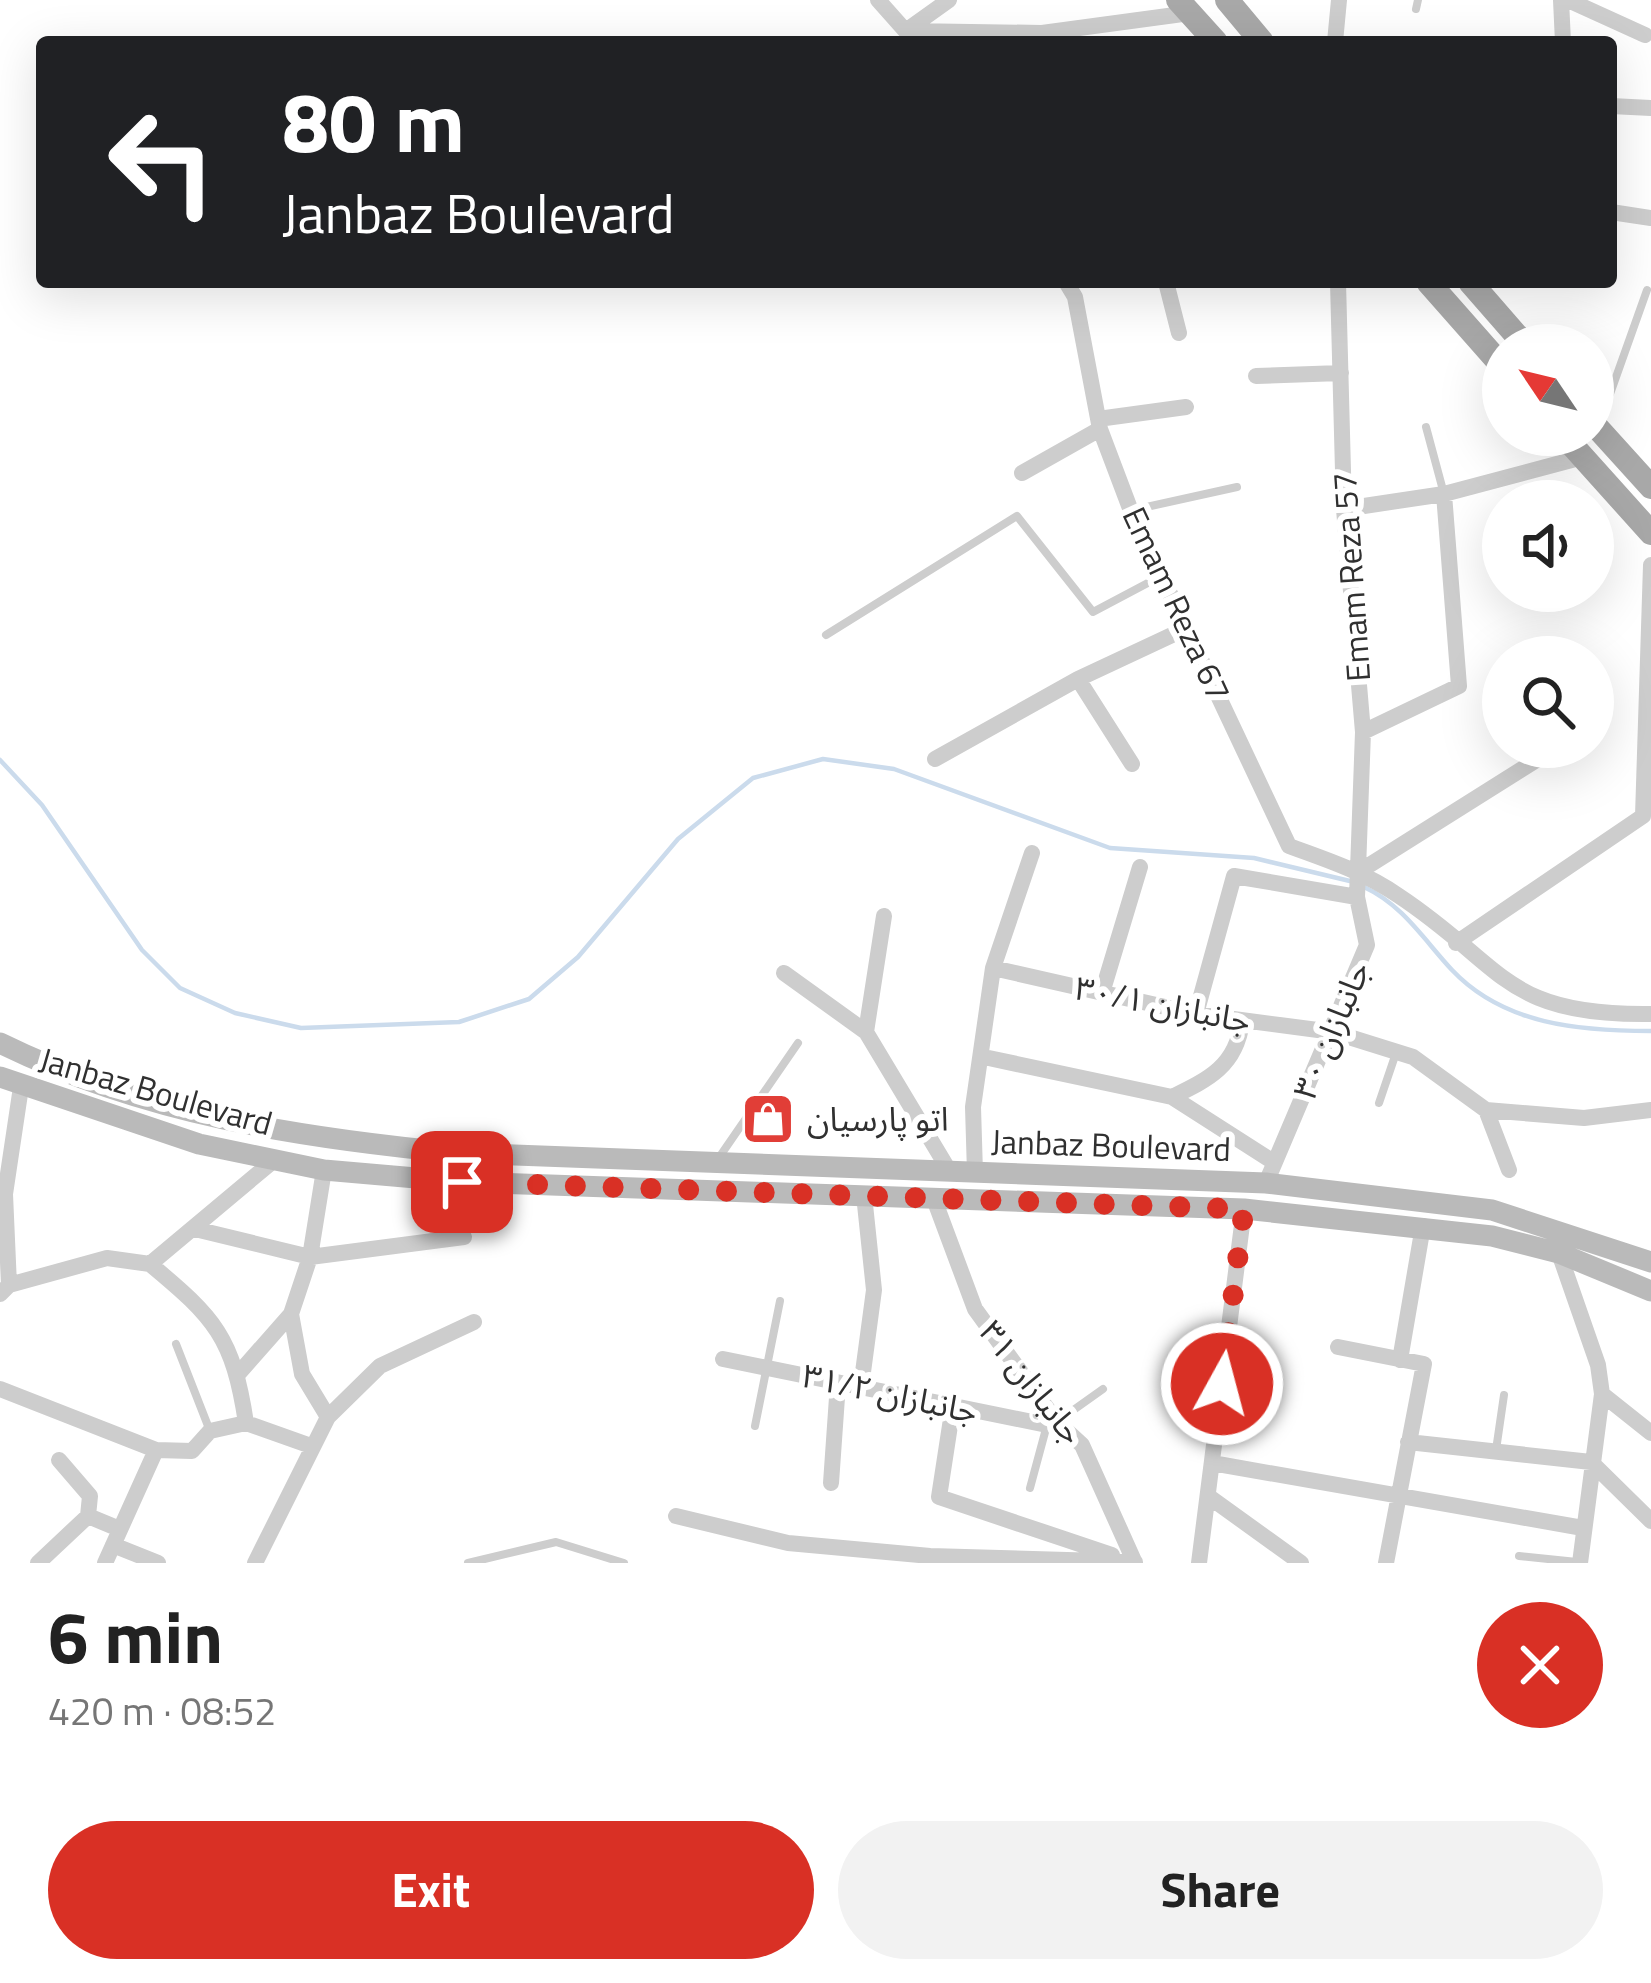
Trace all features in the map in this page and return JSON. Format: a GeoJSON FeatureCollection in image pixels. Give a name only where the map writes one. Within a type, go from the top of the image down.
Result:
{"type":"FeatureCollection","features":[{"type":"Feature","properties":{"kind":"main road"},"geometry":{"type":"LineString","coordinates":[[1227,0],[1257,36]]}},
{"type":"Feature","properties":{"kind":"main road"},"geometry":{"type":"LineString","coordinates":[[1184,6],[1211,36]]}},
{"type":"Feature","properties":{"kind":"main road"},"geometry":{"type":"LineString","coordinates":[[1433,288],[1482,343]]}},
{"type":"Feature","properties":{"kind":"main road"},"geometry":{"type":"LineString","coordinates":[[1475,288],[1507,324]]}},
{"type":"Feature","properties":{"kind":"main road"},"geometry":{"type":"LineString","coordinates":[[1614,446],[1651,487]]}},
{"type":"Feature","properties":{"kind":"main road"},"geometry":{"type":"LineString","coordinates":[[1582,458],[1651,533]]}},
{"type":"Feature","properties":{"kind":"main road","name":"Janbaz Boulevard"},"geometry":{"type":"LineString","coordinates":[[0,1043],[204,1118],[327,1141],[458,1153],[745,1160],[975,1173],[1269,1172],[1492,1210],[1651,1262]]}},
{"type":"Feature","properties":{"kind":"main road","name":"Janbaz Boulevard"},"geometry":{"type":"LineString","coordinates":[[0,1077],[199,1144],[324,1170],[462,1182],[1244,1209],[1423,1226],[1559,1253],[1651,1291]]}},
{"type":"Feature","properties":{"kind":"main road"},"geometry":{"type":"LineString","coordinates":[[745,1160],[746,1190]]}},
{"type":"Feature","properties":{"kind":"street"},"geometry":{"type":"LineString","coordinates":[[878,0],[910,36],[949,0]]}},
{"type":"Feature","properties":{"kind":"street"},"geometry":{"type":"LineString","coordinates":[[1336,36],[1339,0]]}},
{"type":"Feature","properties":{"kind":"street"},"geometry":{"type":"LineString","coordinates":[[1563,36],[1565,0],[1648,31]]}},
{"type":"Feature","properties":{"kind":"street"},"geometry":{"type":"LineString","coordinates":[[1049,36],[1184,6]]}},
{"type":"Feature","properties":{"kind":"street"},"geometry":{"type":"LineString","coordinates":[[1617,106],[1651,109]]}},
{"type":"Feature","properties":{"kind":"street"},"geometry":{"type":"LineString","coordinates":[[1617,213],[1651,218]]}},
{"type":"Feature","properties":{"kind":"street","name":"Emam Reza 67"},"geometry":{"type":"LineString","coordinates":[[1070,288],[1099,424],[1132,511],[1289,846],[1360,871],[1510,987],[1539,1001],[1589,1012],[1651,1014]]}},
{"type":"Feature","properties":{"kind":"street"},"geometry":{"type":"LineString","coordinates":[[1168,288],[1179,333]]}},
{"type":"Feature","properties":{"kind":"street","name":"Emam Reza 57"},"geometry":{"type":"LineString","coordinates":[[1338,288],[1344,508],[1363,732],[1360,871]]}},
{"type":"Feature","properties":{"kind":"street"},"geometry":{"type":"LineString","coordinates":[[1256,376],[1341,373]]}},
{"type":"Feature","properties":{"kind":"street"},"geometry":{"type":"LineString","coordinates":[[1022,472],[1099,424],[1186,406]]}},
{"type":"Feature","properties":{"kind":"street"},"geometry":{"type":"LineString","coordinates":[[1344,508],[1444,494],[1582,458]]}},
{"type":"Feature","properties":{"kind":"street"},"geometry":{"type":"LineString","coordinates":[[1363,732],[1459,686],[1444,494]]}},
{"type":"Feature","properties":{"kind":"street"},"geometry":{"type":"LineString","coordinates":[[1456,943],[1643,816],[1651,565]]}},
{"type":"Feature","properties":{"kind":"street"},"geometry":{"type":"LineString","coordinates":[[935,759],[1078,679],[1187,628]]}},
{"type":"Feature","properties":{"kind":"street"},"geometry":{"type":"LineString","coordinates":[[1078,679],[1132,764]]}},
{"type":"Feature","properties":{"kind":"street"},"geometry":{"type":"LineString","coordinates":[[1360,871],[1524,768]]}},
{"type":"Feature","properties":{"kind":"street"},"geometry":{"type":"LineString","coordinates":[[975,1173],[974,1107],[993,968],[1032,853]]}},
{"type":"Feature","properties":{"kind":"street"},"geometry":{"type":"LineString","coordinates":[[1102,993],[1139,867]]}},
{"type":"Feature","properties":{"kind":"street","name":"جانبازان ۳۰"},"geometry":{"type":"LineString","coordinates":[[1269,1172],[1334,1032],[1367,945],[1357,897],[1360,871]]}},
{"type":"Feature","properties":{"kind":"street"},"geometry":{"type":"LineString","coordinates":[[1196,1014],[1234,876],[1357,897]]}},
{"type":"Feature","properties":{"kind":"street"},"geometry":{"type":"LineString","coordinates":[[866,1032],[884,916]]}},
{"type":"Feature","properties":{"kind":"street","name":"جانبازان ۳۰/۱"},"geometry":{"type":"LineString","coordinates":[[993,968],[1196,1014],[1334,1032],[1441,1073],[1486,1110]]}},
{"type":"Feature","properties":{"kind":"street"},"geometry":{"type":"LineString","coordinates":[[784,973],[866,1032],[950,1172]]}},
{"type":"Feature","properties":{"kind":"street"},"geometry":{"type":"LineString","coordinates":[[1172,1097],[1218,1074],[1239,1043],[1242,1022]]}},
{"type":"Feature","properties":{"kind":"street"},"geometry":{"type":"LineString","coordinates":[[984,1057],[1172,1097],[1269,1172]]}},
{"type":"Feature","properties":{"kind":"street"},"geometry":{"type":"LineString","coordinates":[[21,1087],[5,1194],[4,1289],[107,1258],[150,1264],[212,1315],[239,1373],[246,1423]]}},
{"type":"Feature","properties":{"kind":"street"},"geometry":{"type":"LineString","coordinates":[[1508,1170],[1486,1110],[1585,1118],[1651,1110]]}},
{"type":"Feature","properties":{"kind":"street"},"geometry":{"type":"LineString","coordinates":[[150,1264],[273,1161]]}},
{"type":"Feature","properties":{"kind":"street"},"geometry":{"type":"LineString","coordinates":[[239,1373],[291,1314],[310,1257],[324,1170]]}},
{"type":"Feature","properties":{"kind":"street"},"geometry":{"type":"LineString","coordinates":[[861,1387],[874,1290],[865,1196]]}},
{"type":"Feature","properties":{"kind":"street","name":"جانبازان ۳۱"},"geometry":{"type":"LineString","coordinates":[[934,1198],[975,1309],[1052,1424],[1082,1444],[1135,1563]]}},
{"type":"Feature","properties":{"kind":"street"},"geometry":{"type":"LineString","coordinates":[[1199,1563],[1244,1209]]}},
{"type":"Feature","properties":{"kind":"street"},"geometry":{"type":"LineString","coordinates":[[1400,1360],[1423,1226]]}},
{"type":"Feature","properties":{"kind":"street"},"geometry":{"type":"LineString","coordinates":[[195,1229],[310,1257],[464,1237]]}},
{"type":"Feature","properties":{"kind":"street"},"geometry":{"type":"LineString","coordinates":[[1559,1253],[1598,1365],[1602,1394],[1580,1563]]}},
{"type":"Feature","properties":{"kind":"street"},"geometry":{"type":"LineString","coordinates":[[291,1314],[302,1374],[328,1417]]}},
{"type":"Feature","properties":{"kind":"street"},"geometry":{"type":"LineString","coordinates":[[255,1563],[328,1417],[380,1366],[473,1322]]}},
{"type":"Feature","properties":{"kind":"street"},"geometry":{"type":"LineString","coordinates":[[1337,1347],[1424,1364],[1386,1563]]}},
{"type":"Feature","properties":{"kind":"street","name":"جانبازان ۳۱/۲"},"geometry":{"type":"LineString","coordinates":[[723,1359],[1052,1424]]}},
{"type":"Feature","properties":{"kind":"street"},"geometry":{"type":"LineString","coordinates":[[831,1483],[838,1382]]}},
{"type":"Feature","properties":{"kind":"street"},"geometry":{"type":"LineString","coordinates":[[0,1389],[156,1450],[192,1450],[210,1431],[246,1423],[311,1446]]}},
{"type":"Feature","properties":{"kind":"street"},"geometry":{"type":"LineString","coordinates":[[1602,1394],[1651,1433]]}},
{"type":"Feature","properties":{"kind":"street"},"geometry":{"type":"LineString","coordinates":[[953,1406],[939,1497],[1135,1563]]}},
{"type":"Feature","properties":{"kind":"street"},"geometry":{"type":"LineString","coordinates":[[1408,1442],[1592,1462],[1651,1521]]}},
{"type":"Feature","properties":{"kind":"street"},"geometry":{"type":"LineString","coordinates":[[112,1546],[156,1450]]}},
{"type":"Feature","properties":{"kind":"street"},"geometry":{"type":"LineString","coordinates":[[38,1563],[88,1516],[90,1496],[59,1460]]}},
{"type":"Feature","properties":{"kind":"street"},"geometry":{"type":"LineString","coordinates":[[1212,1462],[1583,1528]]}},
{"type":"Feature","properties":{"kind":"street"},"geometry":{"type":"LineString","coordinates":[[1208,1496],[1301,1563]]}},
{"type":"Feature","properties":{"kind":"street"},"geometry":{"type":"LineString","coordinates":[[88,1516],[112,1546],[158,1563]]}},
{"type":"Feature","properties":{"kind":"street"},"geometry":{"type":"LineString","coordinates":[[676,1516],[788,1544],[930,1556],[1135,1563]]}},
{"type":"Feature","properties":{"kind":"lane"},"geometry":{"type":"LineString","coordinates":[[1614,382],[1646,290]]}},
{"type":"Feature","properties":{"kind":"lane"},"geometry":{"type":"LineString","coordinates":[[1426,427],[1444,494]]}},
{"type":"Feature","properties":{"kind":"lane"},"geometry":{"type":"LineString","coordinates":[[1132,511],[1237,487]]}},
{"type":"Feature","properties":{"kind":"lane"},"geometry":{"type":"LineString","coordinates":[[826,635],[1017,516],[1093,612],[1162,576]]}},
{"type":"Feature","properties":{"kind":"lane"},"geometry":{"type":"LineString","coordinates":[[718,1159],[798,1043]]}},
{"type":"Feature","properties":{"kind":"lane"},"geometry":{"type":"LineString","coordinates":[[1379,1103],[1396,1052]]}},
{"type":"Feature","properties":{"kind":"lane"},"geometry":{"type":"LineString","coordinates":[[754,1426],[780,1300]]}},
{"type":"Feature","properties":{"kind":"lane"},"geometry":{"type":"LineString","coordinates":[[176,1344],[210,1431]]}},
{"type":"Feature","properties":{"kind":"lane"},"geometry":{"type":"LineString","coordinates":[[1030,1487],[1052,1424],[1102,1389]]}},
{"type":"Feature","properties":{"kind":"lane"},"geometry":{"type":"LineString","coordinates":[[1496,1450],[1504,1396]]}},
{"type":"Feature","properties":{"kind":"lane"},"geometry":{"type":"LineString","coordinates":[[468,1563],[556,1542],[624,1563]]}},
{"type":"Feature","properties":{"kind":"lane"},"geometry":{"type":"LineString","coordinates":[[1519,1556],[1580,1563]]}},
{"type":"Feature","properties":{"kind":"waterway"},"geometry":{"type":"LineString","coordinates":[[0,760],[42,805],[142,950],[180,988],[235,1013],[301,1028],[459,1022],[529,999],[578,957],[678,839],[753,778],[823,759],[894,769],[1110,848],[1254,858],[1354,882]]}},
{"type":"Feature","properties":{"kind":"waterway"},"geometry":{"type":"LineString","coordinates":[[1364,887],[1402,913],[1452,970],[1495,1003],[1571,1026],[1651,1031]]}},
{"type":"Feature","properties":{"kind":"place","name":"اتو پارسیان"},"geometry":{"type":"Point","coordinates":[768,1119]}},
{"type":"Feature","properties":{"kind":"route"},"geometry":{"type":"LineString","coordinates":[[462,1182],[1244,1209],[1222,1384]]}}]}
